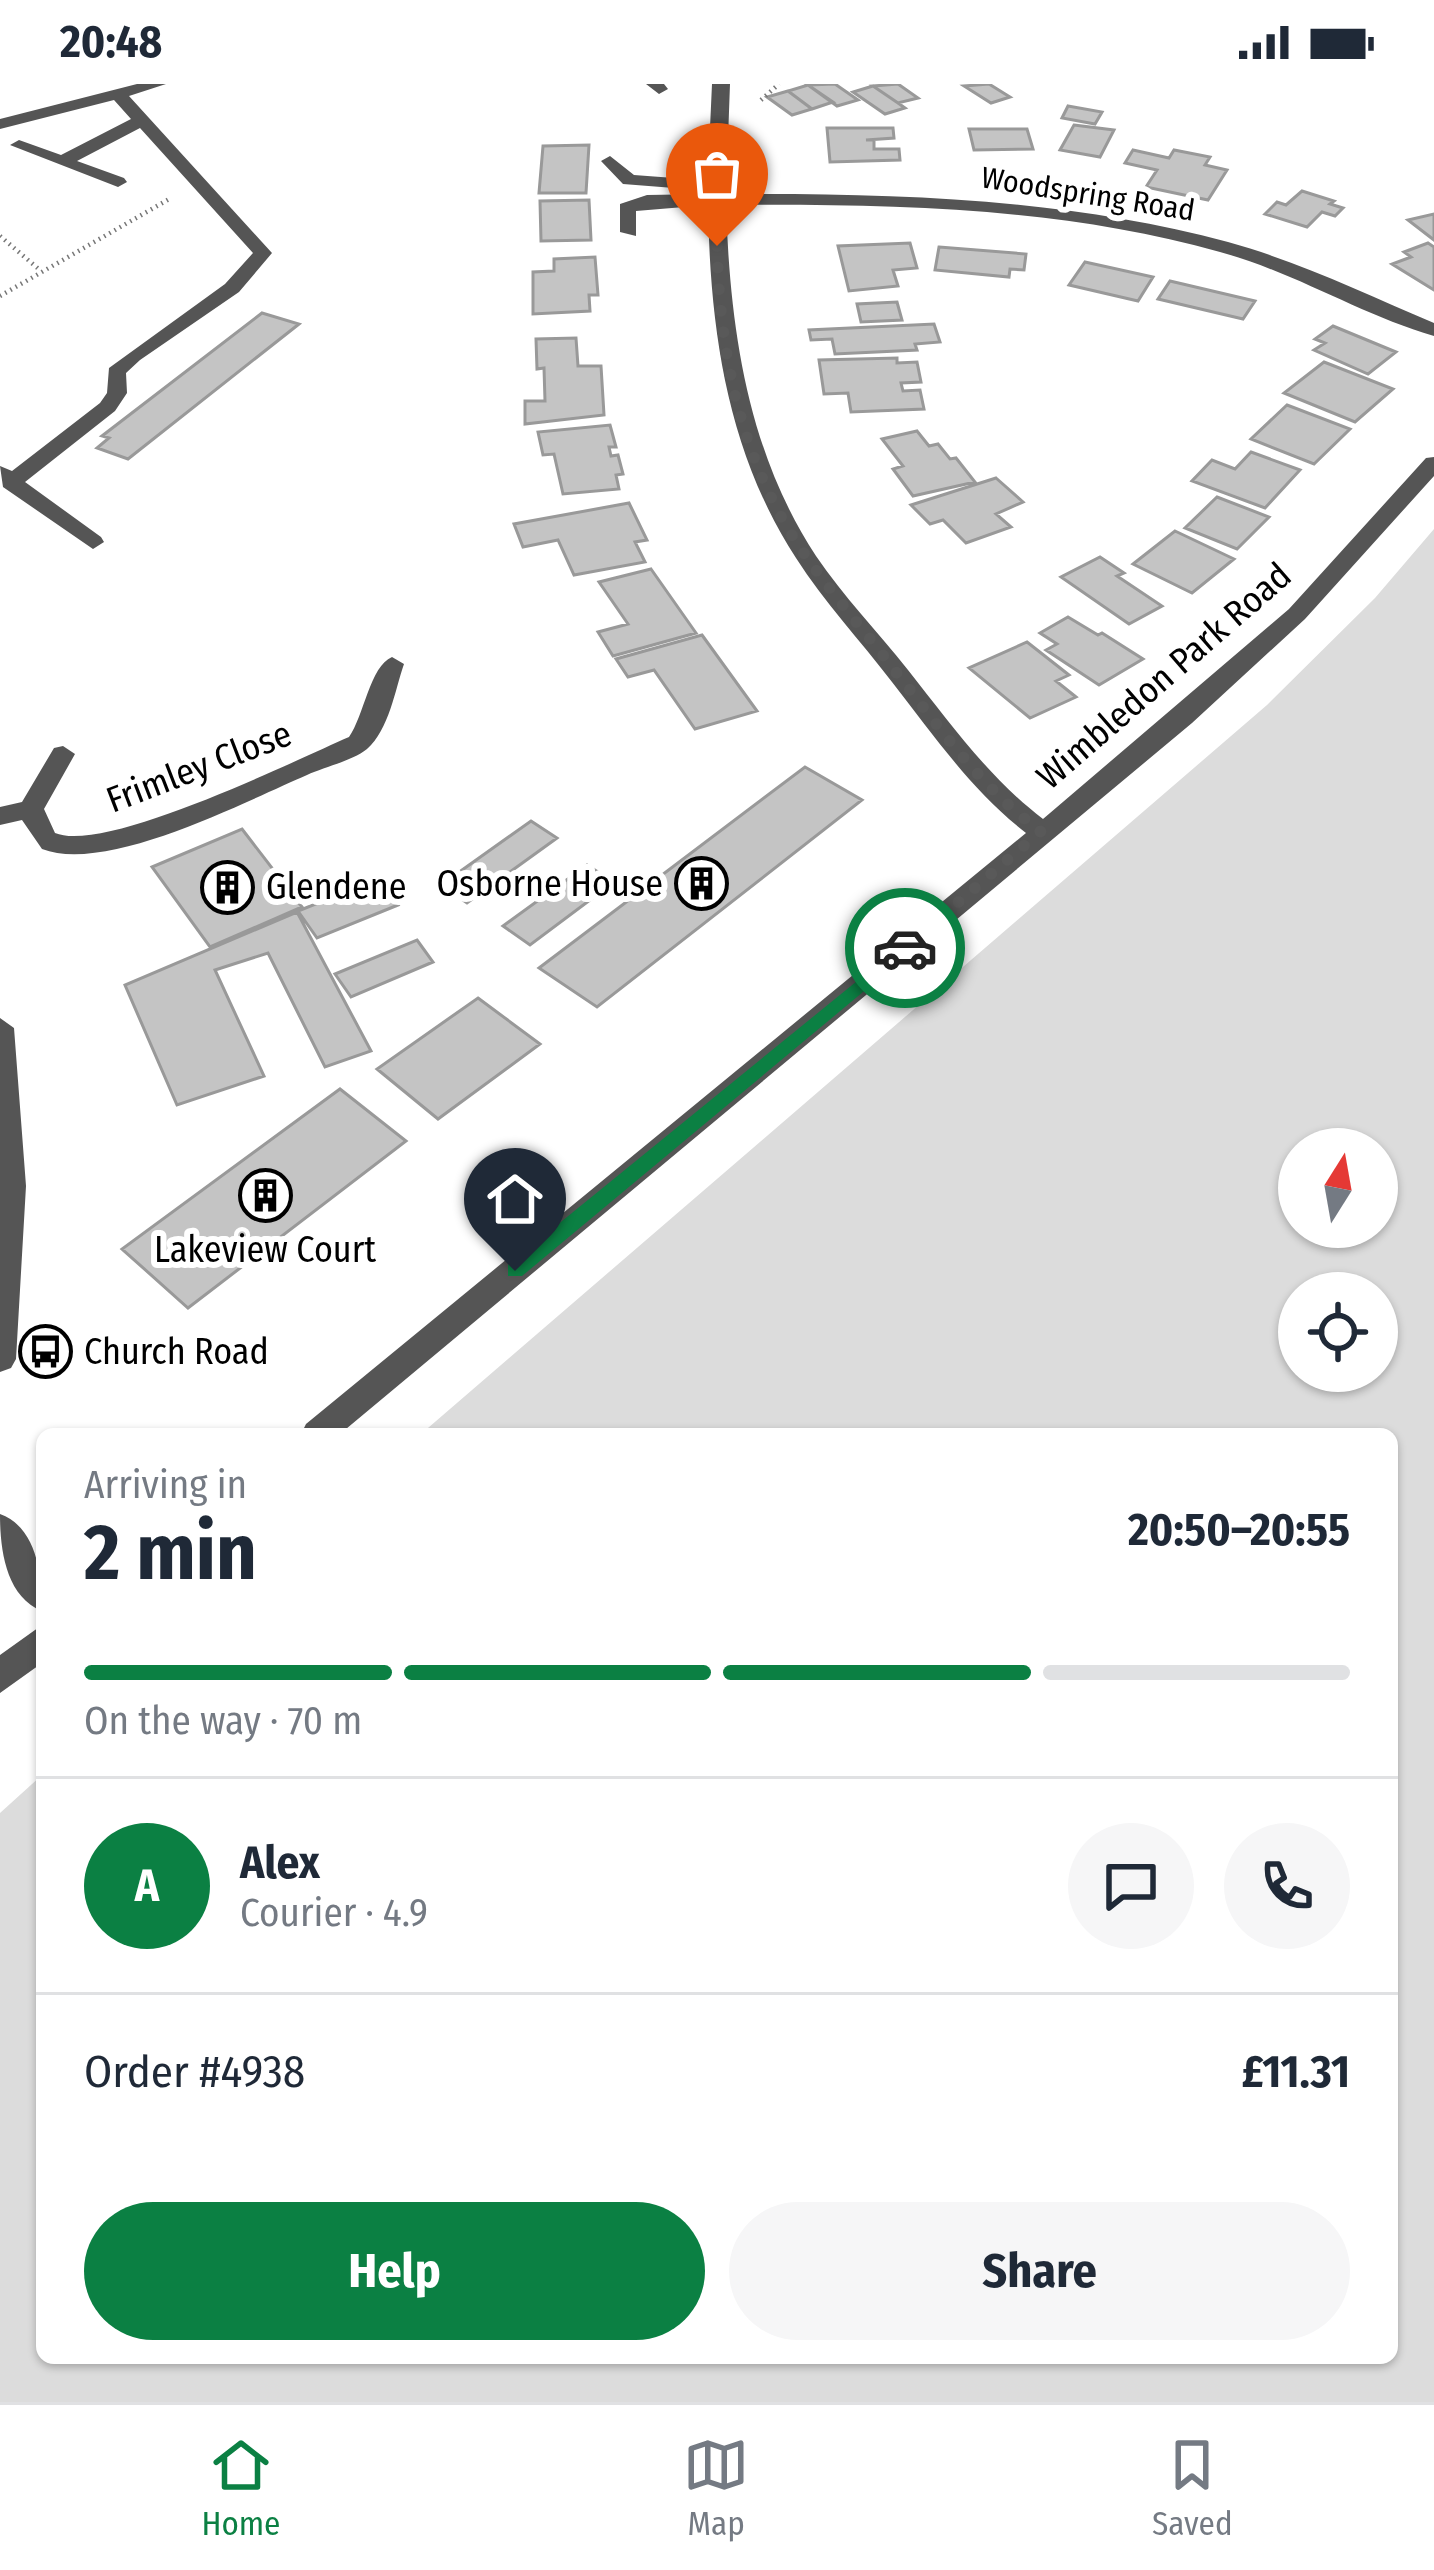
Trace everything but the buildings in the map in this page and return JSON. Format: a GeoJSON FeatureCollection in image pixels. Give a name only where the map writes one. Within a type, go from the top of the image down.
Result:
{"type":"FeatureCollection","features":[{"type":"Feature","properties":{"kind":"street"},"geometry":{"type":"LineString","coordinates":[[0,124],[157,84]]}},
{"type":"Feature","properties":{"kind":"street"},"geometry":{"type":"LineString","coordinates":[[721,84],[718,291],[731,387],[770,494],[801,550],[961,755],[997,798],[1041,831]]}},
{"type":"Feature","properties":{"kind":"street"},"geometry":{"type":"LineString","coordinates":[[93,542],[6,477],[108,407],[117,393],[116,372],[135,351],[248,278],[263,253],[118,94]]}},
{"type":"Feature","properties":{"kind":"street"},"geometry":{"type":"LineString","coordinates":[[63,161],[144,119]]}},
{"type":"Feature","properties":{"kind":"street"},"geometry":{"type":"LineString","coordinates":[[19,146],[118,182]]}},
{"type":"Feature","properties":{"kind":"street"},"geometry":{"type":"LineString","coordinates":[[610,161],[622,176],[639,182],[716,190]]}},
{"type":"Feature","properties":{"kind":"street"},"geometry":{"type":"LineString","coordinates":[[628,232],[626,208],[634,204],[716,190]]}},
{"type":"Feature","properties":{"kind":"street","name":"Woodspring Road"},"geometry":{"type":"LineString","coordinates":[[716,190],[974,206],[1138,226],[1292,268],[1434,330]]}},
{"type":"Feature","properties":{"kind":"street","name":"Wimbledon Park Road"},"geometry":{"type":"LineString","coordinates":[[324,1428],[1183,717],[1297,614],[1434,463]]}},
{"type":"Feature","properties":{"kind":"street","name":"Frimley Close"},"geometry":{"type":"LineString","coordinates":[[32,809],[39,833],[51,844],[68,848],[114,842],[358,743],[373,722],[392,664]]}},
{"type":"Feature","properties":{"kind":"street"},"geometry":{"type":"LineString","coordinates":[[0,816],[32,809],[62,754]]}},
{"type":"Feature","properties":{"kind":"street"},"geometry":{"type":"LineString","coordinates":[[0,1028],[11,1186],[0,1359]]}},
{"type":"Feature","properties":{"kind":"street"},"geometry":{"type":"LineString","coordinates":[[0,1529],[36,1586]]}},
{"type":"Feature","properties":{"kind":"street"},"geometry":{"type":"LineString","coordinates":[[0,1677],[36,1645]]}},
{"type":"Feature","properties":{"kind":"path"},"geometry":{"type":"LineString","coordinates":[[0,296],[200,181]]}},
{"type":"Feature","properties":{"kind":"path"},"geometry":{"type":"LineString","coordinates":[[0,236],[41,271]]}},
{"type":"Feature","properties":{"kind":"shaded area"},"geometry":{"type":"Polygon","coordinates":[[[1434,529],[1434,2402],[0,2402],[0,1813],[36,1780],[36,2364],[1398,2364],[1398,1428],[428,1428],[1267,705],[1375,598],[1434,529]]]}},
{"type":"Feature","properties":{"kind":"way so far"},"geometry":{"type":"LineString","coordinates":[[717,246],[731,387],[770,494],[801,550],[997,798],[1041,831],[905,948]]}},
{"type":"Feature","properties":{"kind":"place","name":"Osborne House"},"geometry":{"type":"Point","coordinates":[702,884]}},
{"type":"Feature","properties":{"kind":"place","name":"Glendene"},"geometry":{"type":"Point","coordinates":[227,887]}},
{"type":"Feature","properties":{"kind":"place","name":"Lakeview Court"},"geometry":{"type":"Point","coordinates":[265,1195]}},
{"type":"Feature","properties":{"kind":"place","name":"Church Road"},"geometry":{"type":"Point","coordinates":[45,1352]}},
{"type":"Feature","properties":{"kind":"route"},"geometry":{"type":"LineString","coordinates":[[515,1271],[905,948]]}}]}
